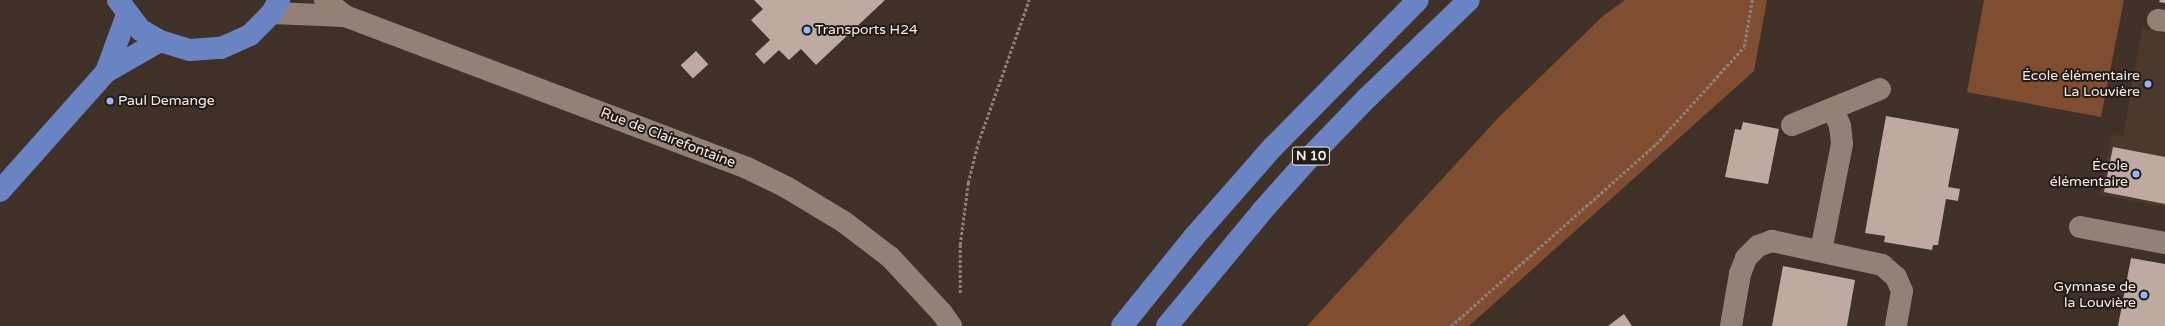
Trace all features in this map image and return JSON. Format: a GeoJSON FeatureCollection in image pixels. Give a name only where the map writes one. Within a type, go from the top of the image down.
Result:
{"type":"FeatureCollection","features":[{"type":"Feature","properties":{"kind":"main road","name":"N 10"},"geometry":{"type":"LineString","coordinates":[[1122,326],[1193,238],[1273,147],[1418,0]]}},
{"type":"Feature","properties":{"kind":"main road","name":"N 10"},"geometry":{"type":"LineString","coordinates":[[1167,326],[1262,211],[1311,156],[1469,0]]}},
{"type":"Feature","properties":{"kind":"main road"},"geometry":{"type":"LineString","coordinates":[[122,7],[141,30],[160,41],[190,50],[221,48],[250,35],[276,7]]}},
{"type":"Feature","properties":{"kind":"main road"},"geometry":{"type":"LineString","coordinates":[[106,72],[122,7]]}},
{"type":"Feature","properties":{"kind":"main road"},"geometry":{"type":"LineString","coordinates":[[0,192],[106,72],[160,41]]}},
{"type":"Feature","properties":{"kind":"street","name":"Rue de Clairefontaine"},"geometry":{"type":"LineString","coordinates":[[325,0],[345,16]]}},
{"type":"Feature","properties":{"kind":"street","name":"Rue de Clairefontaine"},"geometry":{"type":"LineString","coordinates":[[276,7],[345,16],[747,168],[786,187],[844,222],[890,257],[942,313],[950,326]]}},
{"type":"Feature","properties":{"kind":"street"},"geometry":{"type":"LineString","coordinates":[[1792,125],[1880,89]]}},
{"type":"Feature","properties":{"kind":"street"},"geometry":{"type":"LineString","coordinates":[[1821,251],[1842,144],[1840,126],[1833,109]]}},
{"type":"Feature","properties":{"kind":"street"},"geometry":{"type":"LineString","coordinates":[[2080,227],[2165,243]]}},
{"type":"Feature","properties":{"kind":"street"},"geometry":{"type":"LineString","coordinates":[[1731,326],[1740,274],[1746,258],[1758,246],[1772,241],[1882,265],[1896,277],[1902,291],[1896,326]]}},
{"type":"Feature","properties":{"kind":"path"},"geometry":{"type":"LineString","coordinates":[[960,298],[960,245],[968,183],[978,143],[1029,0]]}},
{"type":"Feature","properties":{"kind":"path"},"geometry":{"type":"LineString","coordinates":[[1451,326],[1656,144],[1744,47],[1752,0]]}},
{"type":"Feature","properties":{"kind":"shaded area"},"geometry":{"type":"Polygon","coordinates":[[[1625,0],[1767,0],[1754,71],[1469,326],[1307,326],[1499,117],[1603,16],[1625,0]]]}},
{"type":"Feature","properties":{"kind":"shaded area"},"geometry":{"type":"Polygon","coordinates":[[[1984,0],[2124,0],[2101,117],[1967,92],[1984,0]]]}},
{"type":"Feature","properties":{"kind":"shaded area","name":"École élémentaire La Louvière"},"geometry":{"type":"Polygon","coordinates":[[[2142,29],[2165,33],[2165,207],[2100,195],[2112,135],[2123,136],[2142,29]]]}},
{"type":"Feature","properties":{"kind":"building","name":"Transports H24"},"geometry":{"type":"Polygon","coordinates":[[[754,0],[885,0],[816,65],[801,49],[789,60],[779,50],[764,64],[755,54],[770,40],[751,20],[763,9],[754,0]]]}},
{"type":"Feature","properties":{"kind":"building"},"geometry":{"type":"Polygon","coordinates":[[[2160,0],[2165,0],[2165,3],[2159,2],[2160,0]]]}},
{"type":"Feature","properties":{"kind":"building"},"geometry":{"type":"Polygon","coordinates":[[[696,51],[708,64],[693,78],[681,65],[696,51]]]}},
{"type":"Feature","properties":{"kind":"building"},"geometry":{"type":"Polygon","coordinates":[[[1886,116],[1959,129],[1948,187],[1960,189],[1958,201],[1946,199],[1938,245],[1933,245],[1932,250],[1884,242],[1885,236],[1865,233],[1886,116]]]}},
{"type":"Feature","properties":{"kind":"building"},"geometry":{"type":"Polygon","coordinates":[[[1743,122],[1779,129],[1768,184],[1725,177],[1735,129],[1741,130],[1743,122]]]}},
{"type":"Feature","properties":{"kind":"building","name":"École élémentaire"},"geometry":{"type":"Polygon","coordinates":[[[2113,147],[2165,157],[2165,204],[2104,192],[2113,147]]]}},
{"type":"Feature","properties":{"kind":"building","name":"Gymnase de la Louvière"},"geometry":{"type":"Polygon","coordinates":[[[2131,258],[2165,264],[2165,326],[2118,326],[2131,258]]]}},
{"type":"Feature","properties":{"kind":"building"},"geometry":{"type":"Polygon","coordinates":[[[1783,266],[1855,280],[1847,326],[1772,326],[1783,266]]]}},
{"type":"Feature","properties":{"kind":"building"},"geometry":{"type":"Polygon","coordinates":[[[1624,314],[1632,326],[1608,326],[1624,314]]]}},
{"type":"Feature","properties":{"kind":"place","name":"Transports H24"},"geometry":{"type":"Point","coordinates":[807,30]}},
{"type":"Feature","properties":{"kind":"place","name":"École élémentaire La Louvière"},"geometry":{"type":"Point","coordinates":[2148,84]}},
{"type":"Feature","properties":{"kind":"place","name":"Paul Demange"},"geometry":{"type":"Point","coordinates":[110,101]}},
{"type":"Feature","properties":{"kind":"place","name":"École élémentaire"},"geometry":{"type":"Point","coordinates":[2136,174]}},
{"type":"Feature","properties":{"kind":"place","name":"Gymnase de la Louvière"},"geometry":{"type":"Point","coordinates":[2144,295]}}]}
